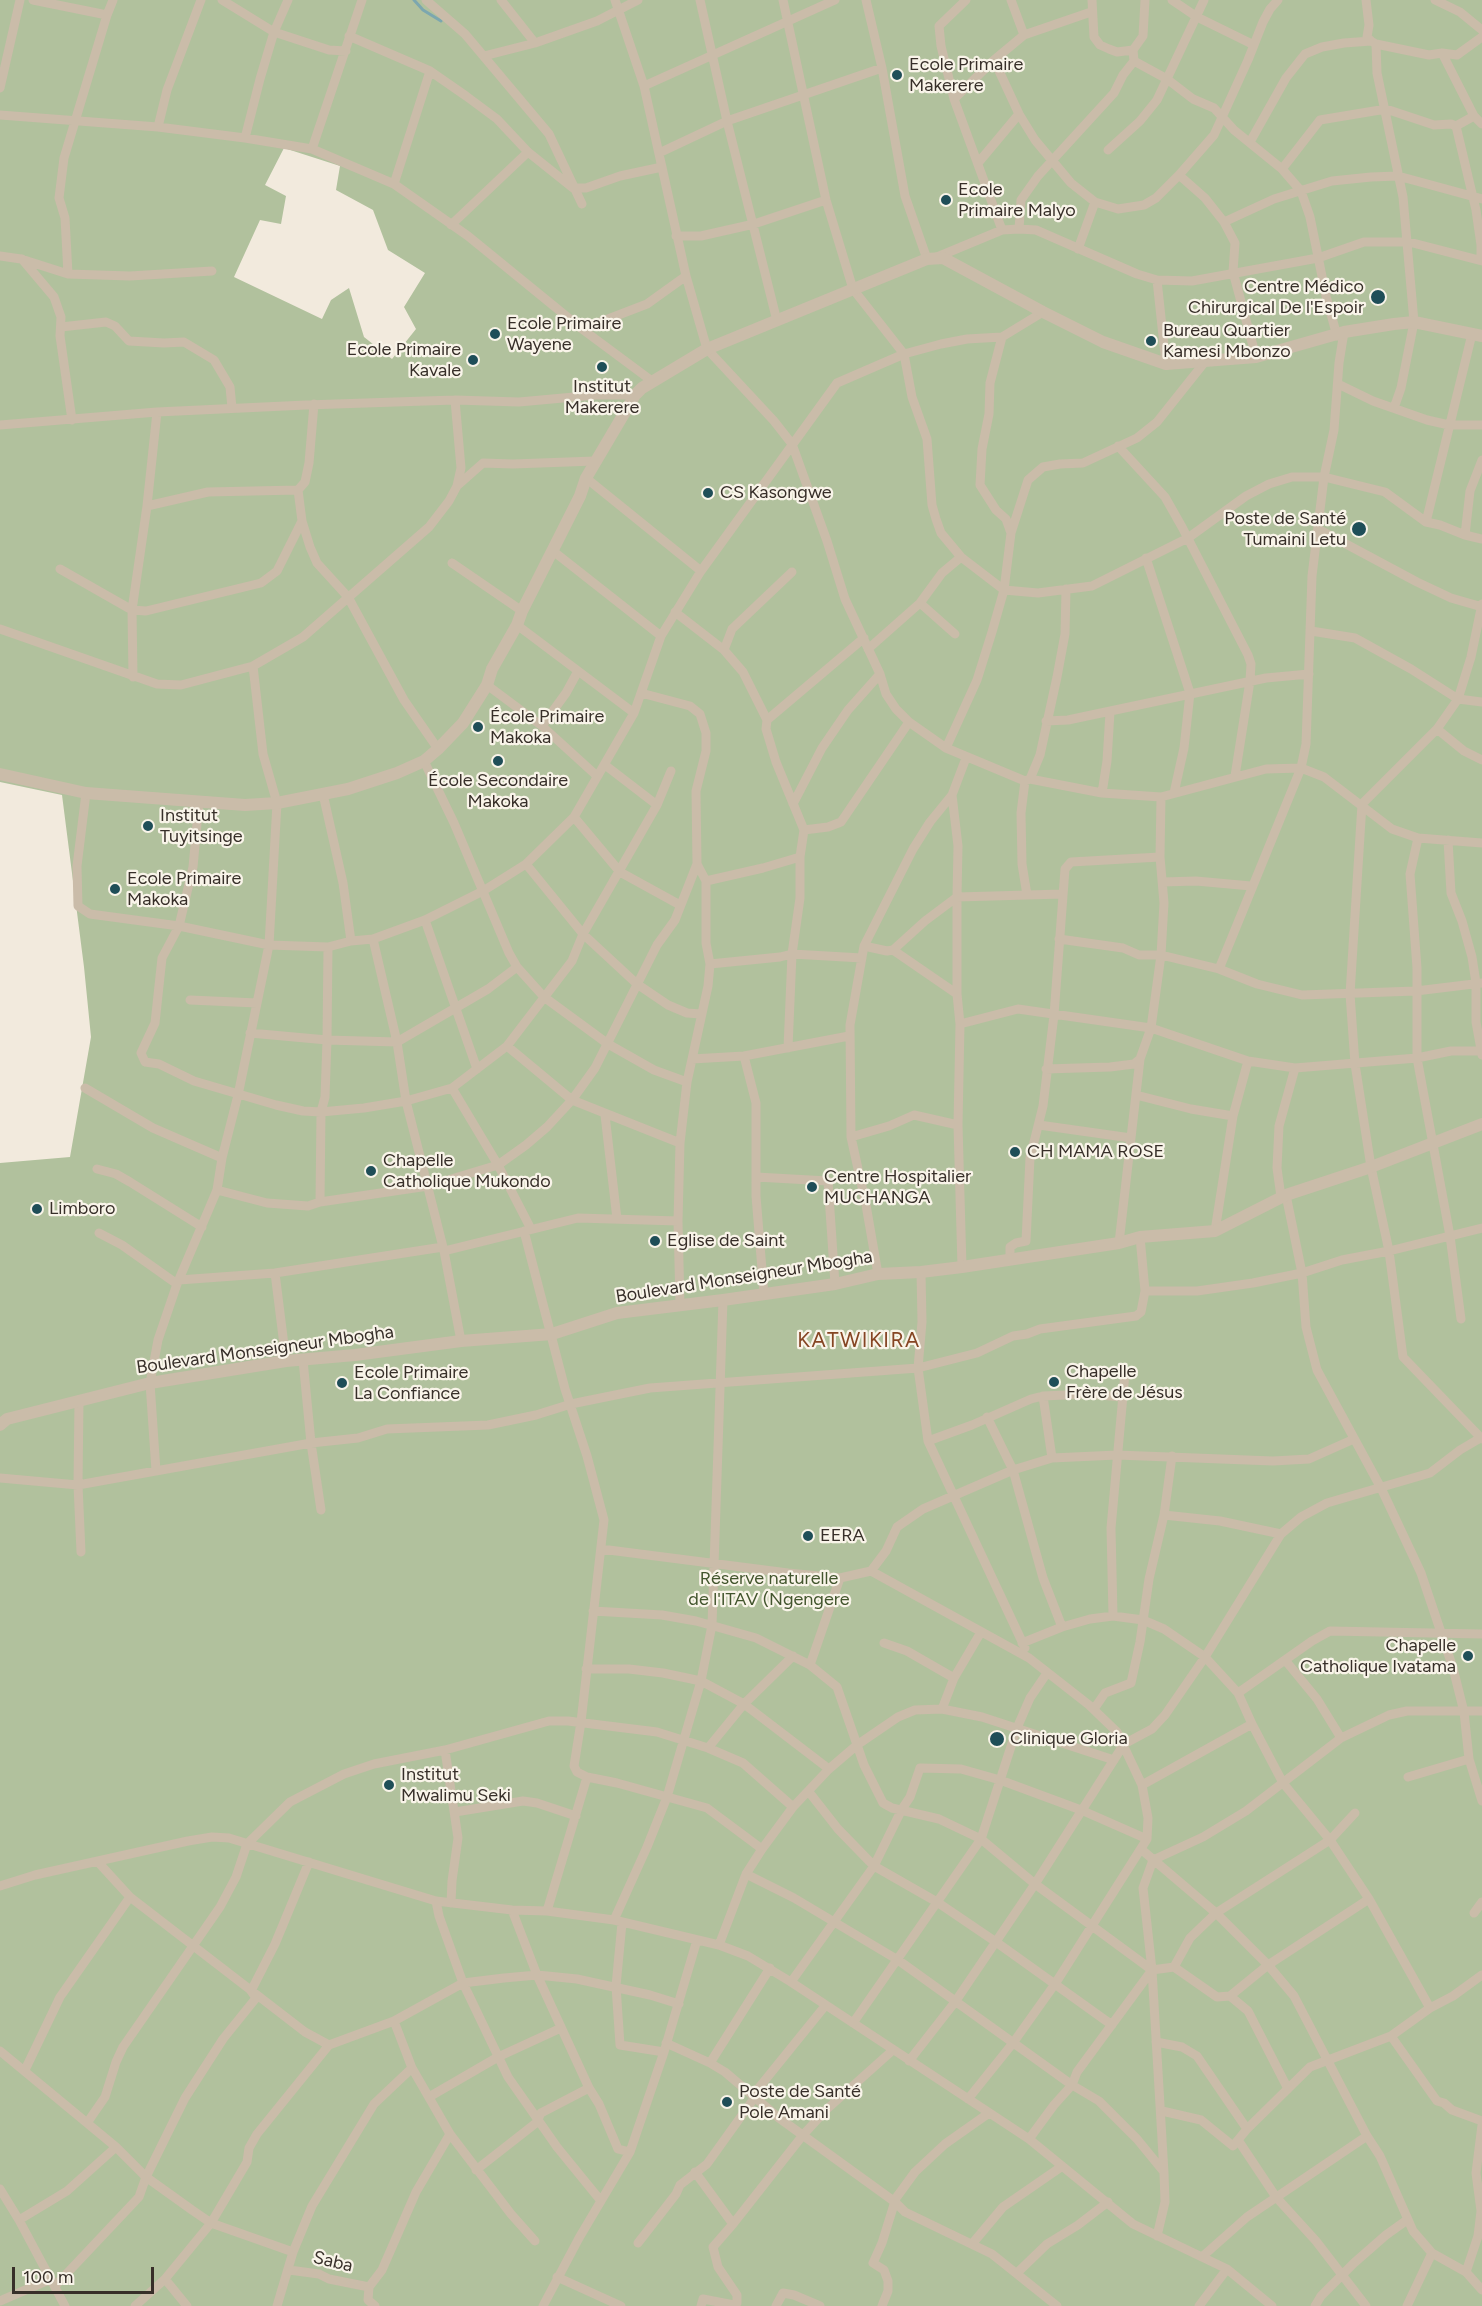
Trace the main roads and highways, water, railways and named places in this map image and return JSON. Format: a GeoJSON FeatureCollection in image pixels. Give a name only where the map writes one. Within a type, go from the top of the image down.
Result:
{"type":"FeatureCollection","features":[{"type":"Feature","properties":{"kind":"waterway"},"geometry":{"type":"LineString","coordinates":[[414,0],[423,10],[441,21]]}},
{"type":"Feature","properties":{"kind":"place","name":"Ecole Primaire Makerere"},"geometry":{"type":"Point","coordinates":[897,75]}},
{"type":"Feature","properties":{"kind":"place","name":"Ecole Primaire Malyo"},"geometry":{"type":"Point","coordinates":[946,200]}},
{"type":"Feature","properties":{"kind":"place","name":"Centre Médico Chirurgical De l'Espoir"},"geometry":{"type":"Point","coordinates":[1378,297]}},
{"type":"Feature","properties":{"kind":"place","name":"Ecole Primaire Wayene"},"geometry":{"type":"Point","coordinates":[495,334]}},
{"type":"Feature","properties":{"kind":"place","name":"Bureau Quartier Kamesi Mbonzo"},"geometry":{"type":"Point","coordinates":[1151,341]}},
{"type":"Feature","properties":{"kind":"place","name":"Ecole Primaire Kavale"},"geometry":{"type":"Point","coordinates":[473,360]}},
{"type":"Feature","properties":{"kind":"place","name":"Institut Makerere"},"geometry":{"type":"Point","coordinates":[602,367]}},
{"type":"Feature","properties":{"kind":"place","name":"CS Kasongwe"},"geometry":{"type":"Point","coordinates":[708,493]}},
{"type":"Feature","properties":{"kind":"place","name":"Poste de Santé Tumaini Letu"},"geometry":{"type":"Point","coordinates":[1359,529]}},
{"type":"Feature","properties":{"kind":"place","name":"École Primaire Makoka"},"geometry":{"type":"Point","coordinates":[478,727]}},
{"type":"Feature","properties":{"kind":"place","name":"École Secondaire Makoka"},"geometry":{"type":"Point","coordinates":[498,761]}},
{"type":"Feature","properties":{"kind":"place","name":"Institut Tuyitsinge"},"geometry":{"type":"Point","coordinates":[148,826]}},
{"type":"Feature","properties":{"kind":"place","name":"Ecole Primaire Makoka"},"geometry":{"type":"Point","coordinates":[115,889]}},
{"type":"Feature","properties":{"kind":"place","name":"CH MAMA ROSE"},"geometry":{"type":"Point","coordinates":[1015,1152]}},
{"type":"Feature","properties":{"kind":"place","name":"Chapelle Catholique Mukondo"},"geometry":{"type":"Point","coordinates":[371,1171]}},
{"type":"Feature","properties":{"kind":"place","name":"Centre Hospitalier MUCHANGA"},"geometry":{"type":"Point","coordinates":[812,1187]}},
{"type":"Feature","properties":{"kind":"place","name":"Limboro"},"geometry":{"type":"Point","coordinates":[37,1209]}},
{"type":"Feature","properties":{"kind":"place","name":"Eglise de Saint"},"geometry":{"type":"Point","coordinates":[655,1241]}},
{"type":"Feature","properties":{"kind":"place","name":"Chapelle Frère de Jésus"},"geometry":{"type":"Point","coordinates":[1054,1382]}},
{"type":"Feature","properties":{"kind":"place","name":"Ecole Primaire La Confiance"},"geometry":{"type":"Point","coordinates":[342,1383]}},
{"type":"Feature","properties":{"kind":"place","name":"EERA"},"geometry":{"type":"Point","coordinates":[808,1536]}},
{"type":"Feature","properties":{"kind":"place","name":"Chapelle Catholique Ivatama"},"geometry":{"type":"Point","coordinates":[1468,1656]}},
{"type":"Feature","properties":{"kind":"place","name":"Clinique Gloria"},"geometry":{"type":"Point","coordinates":[997,1739]}},
{"type":"Feature","properties":{"kind":"place","name":"Institut Mwalimu Seki"},"geometry":{"type":"Point","coordinates":[389,1785]}},
{"type":"Feature","properties":{"kind":"place","name":"Poste de Santé Pole Amani"},"geometry":{"type":"Point","coordinates":[727,2102]}},
{"type":"Feature","properties":{"kind":"district","name":"KATWIKIRA"},"geometry":{"type":"Point","coordinates":[859,1341]}},
{"type":"Feature","properties":{"kind":"park label","name":"Réserve naturelle de l'ITAV (Ngengere"},"geometry":{"type":"Point","coordinates":[769,1589]}}]}
